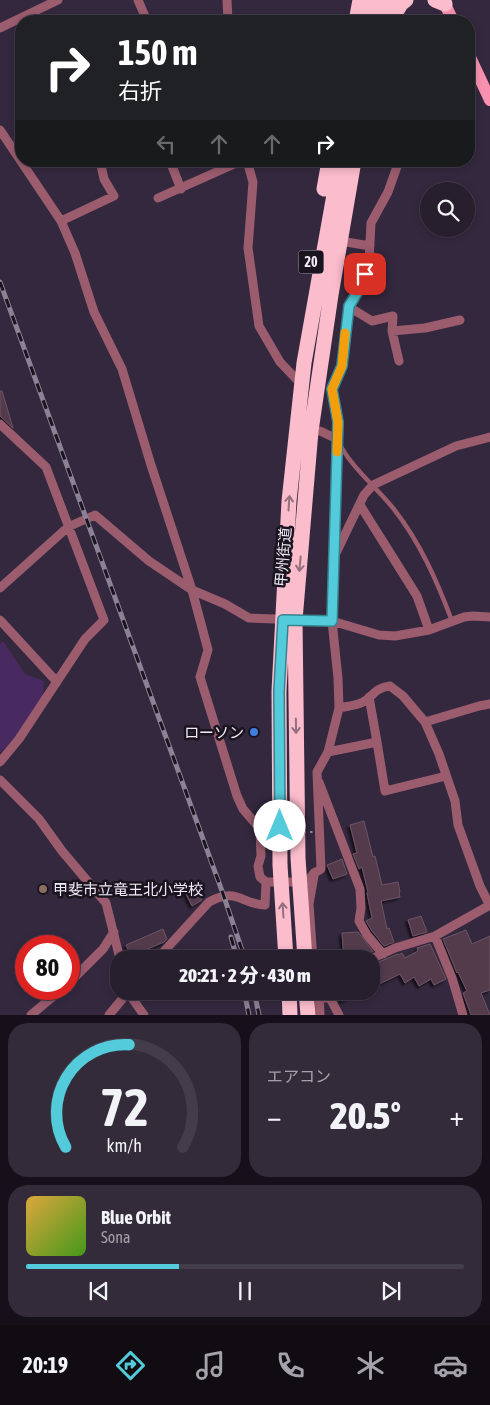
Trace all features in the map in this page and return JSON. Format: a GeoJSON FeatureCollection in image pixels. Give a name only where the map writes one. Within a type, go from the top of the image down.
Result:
{"type":"FeatureCollection","features":[{"type":"Feature","properties":{"kind":"highway"},"geometry":{"type":"LineString","coordinates":[[357,15],[360,0]]}},
{"type":"Feature","properties":{"kind":"highway"},"geometry":{"type":"LineString","coordinates":[[369,15],[373,0]]}},
{"type":"Feature","properties":{"kind":"highway"},"geometry":{"type":"LineString","coordinates":[[388,0],[392,14]]}},
{"type":"Feature","properties":{"kind":"highway"},"geometry":{"type":"LineString","coordinates":[[392,14],[406,0]]}},
{"type":"Feature","properties":{"kind":"highway","name":"甲州街道"},"geometry":{"type":"LineString","coordinates":[[304,363],[301,322],[328,167]]}},
{"type":"Feature","properties":{"kind":"highway","name":"甲州街道"},"geometry":{"type":"LineString","coordinates":[[285,950],[281,883],[279,691],[343,180],[341,167]]}},
{"type":"Feature","properties":{"kind":"highway","name":"甲州街道"},"geometry":{"type":"LineString","coordinates":[[305,950],[298,848],[289,620],[289,501],[304,363],[343,180],[351,167]]}},
{"type":"Feature","properties":{"kind":"highway","name":"20"},"geometry":{"type":"LineString","coordinates":[[316,394],[330,352],[346,242],[363,167]]}},
{"type":"Feature","properties":{"kind":"highway"},"geometry":{"type":"LineString","coordinates":[[289,1000],[290,1015]]}},
{"type":"Feature","properties":{"kind":"highway"},"geometry":{"type":"LineString","coordinates":[[308,1015],[313,1000]]}},
{"type":"Feature","properties":{"kind":"main road"},"geometry":{"type":"LineString","coordinates":[[441,1],[449,15]]}},
{"type":"Feature","properties":{"kind":"main road"},"geometry":{"type":"LineString","coordinates":[[475,68],[490,100]]}},
{"type":"Feature","properties":{"kind":"street"},"geometry":{"type":"LineString","coordinates":[[24,15],[56,0]]}},
{"type":"Feature","properties":{"kind":"street"},"geometry":{"type":"LineString","coordinates":[[138,0],[144,15]]}},
{"type":"Feature","properties":{"kind":"street"},"geometry":{"type":"LineString","coordinates":[[227,0],[228,15]]}},
{"type":"Feature","properties":{"kind":"street"},"geometry":{"type":"LineString","coordinates":[[1,26],[15,19]]}},
{"type":"Feature","properties":{"kind":"street"},"geometry":{"type":"LineString","coordinates":[[0,130],[15,152]]}},
{"type":"Feature","properties":{"kind":"street"},"geometry":{"type":"LineString","coordinates":[[25,167],[62,221],[94,312],[122,370],[192,590],[208,650],[200,677],[237,796],[243,808],[260,829],[261,856],[258,866],[260,877],[266,882],[281,883],[307,882],[314,873],[321,869],[316,775],[328,752],[339,708],[332,621],[338,422],[332,389],[342,366],[349,306],[362,285],[369,262],[371,222],[388,192],[397,167]]}},
{"type":"Feature","properties":{"kind":"street"},"geometry":{"type":"LineString","coordinates":[[62,221],[114,196],[104,179],[101,167]]}},
{"type":"Feature","properties":{"kind":"street"},"geometry":{"type":"LineString","coordinates":[[172,167],[181,188]]}},
{"type":"Feature","properties":{"kind":"street"},"geometry":{"type":"LineString","coordinates":[[158,198],[228,167]]}},
{"type":"Feature","properties":{"kind":"street"},"geometry":{"type":"LineString","coordinates":[[249,167],[253,182],[248,248],[259,326],[280,362],[302,384]]}},
{"type":"Feature","properties":{"kind":"street"},"geometry":{"type":"LineString","coordinates":[[346,242],[370,246]]}},
{"type":"Feature","properties":{"kind":"street"},"geometry":{"type":"LineString","coordinates":[[349,306],[372,321],[392,316],[392,331],[399,361]]}},
{"type":"Feature","properties":{"kind":"street"},"geometry":{"type":"LineString","coordinates":[[392,331],[425,328],[460,320]]}},
{"type":"Feature","properties":{"kind":"street"},"geometry":{"type":"LineString","coordinates":[[0,424],[46,467],[104,620],[84,639],[20,739],[0,762]]}},
{"type":"Feature","properties":{"kind":"street"},"geometry":{"type":"LineString","coordinates":[[311,431],[329,434],[337,440]]}},
{"type":"Feature","properties":{"kind":"street"},"geometry":{"type":"LineString","coordinates":[[335,557],[364,495],[374,485],[456,446],[490,437]]}},
{"type":"Feature","properties":{"kind":"street"},"geometry":{"type":"LineString","coordinates":[[360,505],[417,596],[429,630]]}},
{"type":"Feature","properties":{"kind":"street"},"geometry":{"type":"LineString","coordinates":[[0,588],[68,527],[95,515],[149,561],[192,590],[225,604],[249,618],[332,621],[379,635],[394,636],[429,630],[452,621],[473,616],[490,617]]}},
{"type":"Feature","properties":{"kind":"street"},"geometry":{"type":"LineString","coordinates":[[0,620],[57,682]]}},
{"type":"Feature","properties":{"kind":"street"},"geometry":{"type":"LineString","coordinates":[[316,775],[360,889],[361,908],[359,922],[382,954],[435,936],[490,906],[480,886],[458,825],[454,801],[439,754],[426,722],[404,696],[390,686],[380,688],[365,701],[339,708]]}},
{"type":"Feature","properties":{"kind":"street"},"geometry":{"type":"LineString","coordinates":[[369,697],[385,791],[446,776]]}},
{"type":"Feature","properties":{"kind":"street"},"geometry":{"type":"LineString","coordinates":[[426,722],[490,704]]}},
{"type":"Feature","properties":{"kind":"street"},"geometry":{"type":"LineString","coordinates":[[328,752],[377,742]]}},
{"type":"Feature","properties":{"kind":"street"},"geometry":{"type":"LineString","coordinates":[[0,780],[39,819],[62,851],[106,903],[118,950]]}},
{"type":"Feature","properties":{"kind":"street"},"geometry":{"type":"LineString","coordinates":[[312,950],[309,904],[314,873]]}},
{"type":"Feature","properties":{"kind":"street"},"geometry":{"type":"LineString","coordinates":[[166,950],[209,902],[219,897],[236,896],[257,904],[265,904],[266,882]]}},
{"type":"Feature","properties":{"kind":"street"},"geometry":{"type":"LineString","coordinates":[[80,972],[103,949],[114,932]]}},
{"type":"Feature","properties":{"kind":"street"},"geometry":{"type":"LineString","coordinates":[[435,936],[452,978],[462,1015]]}},
{"type":"Feature","properties":{"kind":"street"},"geometry":{"type":"LineString","coordinates":[[31,1015],[49,1000]]}},
{"type":"Feature","properties":{"kind":"street"},"geometry":{"type":"LineString","coordinates":[[109,1015],[121,1000]]}},
{"type":"Feature","properties":{"kind":"street"},"geometry":{"type":"LineString","coordinates":[[134,1000],[144,1015]]}},
{"type":"Feature","properties":{"kind":"street"},"geometry":{"type":"LineString","coordinates":[[317,1000],[320,1015]]}},
{"type":"Feature","properties":{"kind":"street"},"geometry":{"type":"LineString","coordinates":[[331,1000],[339,1015]]}},
{"type":"Feature","properties":{"kind":"lane"},"geometry":{"type":"LineString","coordinates":[[337,440],[357,469],[374,485],[415,538],[439,586],[452,621]]}},
{"type":"Feature","properties":{"kind":"path"},"geometry":{"type":"LineString","coordinates":[[271,833],[314,832]]}},
{"type":"Feature","properties":{"kind":"shaded area"},"geometry":{"type":"Polygon","coordinates":[[[3,641],[25,674],[44,681],[43,698],[17,735],[0,753],[0,644],[3,641]]]}},
{"type":"Feature","properties":{"kind":"building"},"geometry":{"type":"Polygon","coordinates":[[[0,391],[2,391],[13,428],[0,416],[0,391]]]}},
{"type":"Feature","properties":{"kind":"building"},"geometry":{"type":"Polygon","coordinates":[[[364,821],[382,885],[398,882],[400,892],[400,897],[381,901],[387,929],[389,928],[394,942],[384,946],[366,921],[372,918],[368,892],[362,867],[359,869],[353,854],[357,853],[350,825],[364,821]]]}},
{"type":"Feature","properties":{"kind":"building"},"geometry":{"type":"Polygon","coordinates":[[[342,859],[347,874],[333,879],[327,865],[342,859]]]}},
{"type":"Feature","properties":{"kind":"building"},"geometry":{"type":"Polygon","coordinates":[[[194,885],[202,900],[192,906],[184,890],[194,885]]]}},
{"type":"Feature","properties":{"kind":"building"},"geometry":{"type":"Polygon","coordinates":[[[421,916],[427,932],[413,936],[408,920],[421,916]]]}},
{"type":"Feature","properties":{"kind":"building"},"geometry":{"type":"Polygon","coordinates":[[[163,929],[167,939],[145,950],[128,950],[126,945],[163,929]]]}},
{"type":"Feature","properties":{"kind":"building"},"geometry":{"type":"Polygon","coordinates":[[[466,930],[472,944],[490,936],[490,990],[481,993],[490,1015],[471,1015],[463,993],[467,991],[457,973],[443,939],[466,930]]]}},
{"type":"Feature","properties":{"kind":"building"},"geometry":{"type":"Polygon","coordinates":[[[358,932],[372,950],[343,950],[342,933],[358,932]]]}},
{"type":"Feature","properties":{"kind":"building"},"geometry":{"type":"Polygon","coordinates":[[[430,944],[446,979],[434,985],[431,979],[419,986],[414,977],[405,983],[400,974],[380,984],[380,961],[402,953],[405,958],[418,951],[417,948],[430,944]]]}},
{"type":"Feature","properties":{"kind":"railway"},"geometry":{"type":"LineString","coordinates":[[0,282],[242,950]]}},
{"type":"Feature","properties":{"kind":"railway"},"geometry":{"type":"LineString","coordinates":[[231,937],[235,950]]}},
{"type":"Feature","properties":{"kind":"railway"},"geometry":{"type":"LineString","coordinates":[[246,1000],[249,1015]]}},
{"type":"Feature","properties":{"kind":"railway"},"geometry":{"type":"LineString","coordinates":[[256,1000],[259,1015]]}},
{"type":"Feature","properties":{"kind":"slow traffic"},"geometry":{"type":"LineString","coordinates":[[337,452],[338,422],[332,389],[342,366],[345,333]]}},
{"type":"Feature","properties":{"kind":"place","name":"ローソン"},"geometry":{"type":"Point","coordinates":[254,732]}},
{"type":"Feature","properties":{"kind":"place","name":"甲斐市立竜王北小学校"},"geometry":{"type":"Point","coordinates":[43,889]}},
{"type":"Feature","properties":{"kind":"route"},"geometry":{"type":"LineString","coordinates":[[280,826],[279,691],[283,620],[332,621],[336,540],[338,422],[332,389],[342,366],[349,306],[362,285],[365,274]]}}]}
